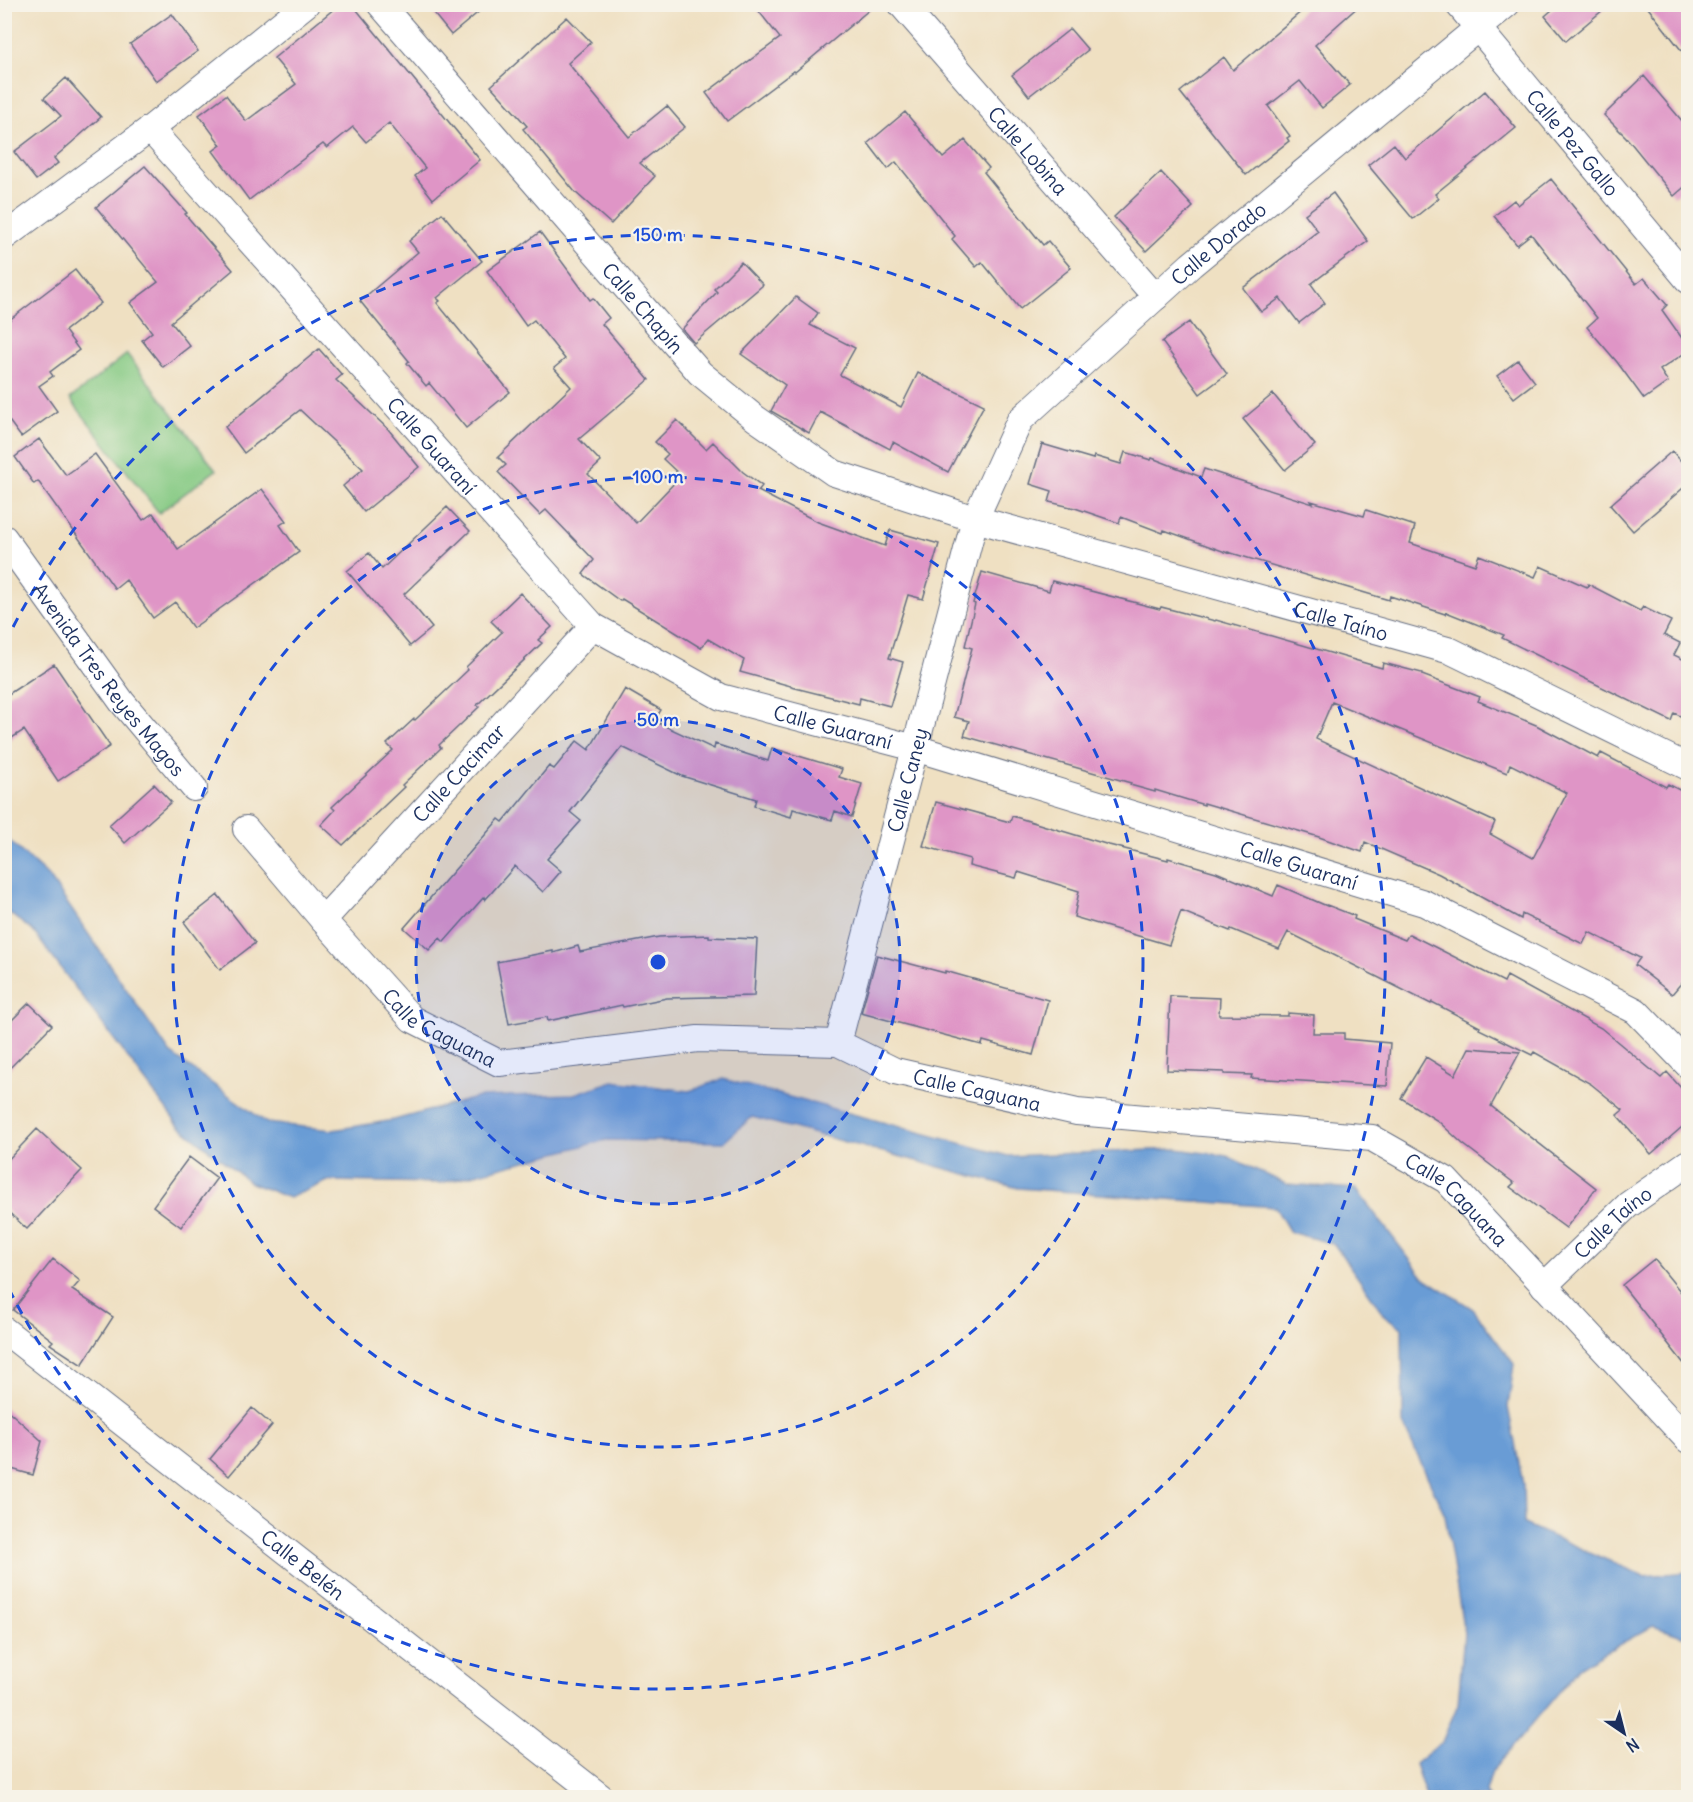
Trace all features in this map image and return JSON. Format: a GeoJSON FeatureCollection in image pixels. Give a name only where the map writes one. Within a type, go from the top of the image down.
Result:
{"type":"FeatureCollection","features":[{"type":"Feature","properties":{"kind":"street"},"geometry":{"type":"LineString","coordinates":[[4,237],[150,129],[306,4]]}},
{"type":"Feature","properties":{"kind":"street","name":"Calle Chapín"},"geometry":{"type":"LineString","coordinates":[[380,4],[700,373],[755,418],[834,473],[975,519]]}},
{"type":"Feature","properties":{"kind":"street","name":"Calle Lobina"},"geometry":{"type":"LineString","coordinates":[[901,4],[1156,297]]}},
{"type":"Feature","properties":{"kind":"street","name":"Calle Pez Gallo"},"geometry":{"type":"LineString","coordinates":[[1458,4],[1689,280]]}},
{"type":"Feature","properties":{"kind":"street","name":"Calle Dorado"},"geometry":{"type":"LineString","coordinates":[[975,519],[1020,420],[1191,265],[1507,4]]}},
{"type":"Feature","properties":{"kind":"street","name":"Calle Guaraní"},"geometry":{"type":"LineString","coordinates":[[150,129],[594,626],[721,697],[915,748],[1424,903],[1635,1011],[1689,1065]]}},
{"type":"Feature","properties":{"kind":"street","name":"Calle Caney"},"geometry":{"type":"LineString","coordinates":[[838,1043],[975,519]]}},
{"type":"Feature","properties":{"kind":"street","name":"Calle Taíno"},"geometry":{"type":"LineString","coordinates":[[975,519],[1451,651],[1689,767]]}},
{"type":"Feature","properties":{"kind":"street","name":"Avenida Tres Reyes Magos"},"geometry":{"type":"LineString","coordinates":[[4,538],[123,702],[194,788]]}},
{"type":"Feature","properties":{"kind":"street","name":"Calle Cacimar"},"geometry":{"type":"LineString","coordinates":[[323,920],[594,626]]}},
{"type":"Feature","properties":{"kind":"street","name":"Calle Caguana"},"geometry":{"type":"LineString","coordinates":[[246,829],[323,920],[412,1019],[499,1063],[698,1039],[838,1043],[895,1071],[1077,1112],[1372,1138],[1446,1180],[1689,1440]]}},
{"type":"Feature","properties":{"kind":"street","name":"Calle Taíno"},"geometry":{"type":"LineString","coordinates":[[1544,1286],[1628,1205],[1689,1163]]}},
{"type":"Feature","properties":{"kind":"street","name":"Calle Belén"},"geometry":{"type":"LineString","coordinates":[[4,1330],[602,1797]]}},
{"type":"Feature","properties":{"kind":"green space"},"geometry":{"type":"Polygon","coordinates":[[[127,354],[216,470],[159,513],[70,399],[127,354]]]}},
{"type":"Feature","properties":{"kind":"water"},"geometry":{"type":"Polygon","coordinates":[[[5,837],[50,878],[170,1053],[267,1123],[333,1130],[394,1120],[479,1097],[574,1094],[613,1081],[689,1091],[723,1079],[1008,1156],[1177,1149],[1227,1156],[1286,1184],[1356,1189],[1423,1277],[1473,1309],[1514,1364],[1508,1407],[1523,1484],[1524,1524],[1644,1576],[1688,1572],[1688,1638],[1653,1626],[1582,1665],[1492,1771],[1486,1792],[1488,1797],[1426,1797],[1415,1764],[1442,1742],[1458,1704],[1464,1633],[1445,1515],[1403,1424],[1402,1328],[1385,1316],[1334,1244],[1290,1232],[1275,1207],[1018,1188],[752,1117],[724,1142],[606,1140],[441,1183],[328,1181],[289,1198],[251,1183],[178,1125],[33,931],[5,910],[5,837]]]}},
{"type":"Feature","properties":{"kind":"building"},"geometry":{"type":"Polygon","coordinates":[[[340,4],[352,4],[480,160],[433,199],[415,176],[425,168],[389,123],[366,142],[353,127],[327,148],[323,144],[249,200],[213,151],[221,145],[199,115],[226,95],[246,121],[296,84],[274,58],[340,4]]]}},
{"type":"Feature","properties":{"kind":"building"},"geometry":{"type":"Polygon","coordinates":[[[426,4],[488,4],[451,35],[426,4]]]}},
{"type":"Feature","properties":{"kind":"building"},"geometry":{"type":"Polygon","coordinates":[[[753,4],[876,4],[795,72],[727,121],[706,93],[780,38],[753,4]]]}},
{"type":"Feature","properties":{"kind":"building"},"geometry":{"type":"Polygon","coordinates":[[[1310,4],[1361,4],[1315,45],[1350,85],[1322,108],[1300,81],[1268,106],[1290,136],[1287,138],[1289,141],[1246,175],[1180,92],[1224,57],[1233,70],[1310,4]]]}},
{"type":"Feature","properties":{"kind":"building"},"geometry":{"type":"Polygon","coordinates":[[[1559,4],[1610,4],[1566,41],[1545,16],[1559,4]]]}},
{"type":"Feature","properties":{"kind":"building"},"geometry":{"type":"Polygon","coordinates":[[[1645,4],[1689,4],[1689,60],[1645,4]]]}},
{"type":"Feature","properties":{"kind":"building"},"geometry":{"type":"Polygon","coordinates":[[[172,14],[198,51],[156,81],[130,44],[172,14]]]}},
{"type":"Feature","properties":{"kind":"building"},"geometry":{"type":"Polygon","coordinates":[[[567,17],[591,42],[568,63],[629,137],[667,106],[685,127],[640,163],[655,176],[611,224],[575,192],[523,129],[527,126],[491,86],[567,17]]]}},
{"type":"Feature","properties":{"kind":"building"},"geometry":{"type":"Polygon","coordinates":[[[1070,29],[1088,50],[1029,96],[1012,75],[1070,29]]]}},
{"type":"Feature","properties":{"kind":"building"},"geometry":{"type":"Polygon","coordinates":[[[1644,76],[1689,129],[1689,183],[1674,196],[1626,137],[1604,115],[1644,76]]]}},
{"type":"Feature","properties":{"kind":"building"},"geometry":{"type":"Polygon","coordinates":[[[66,78],[101,117],[54,158],[58,163],[36,180],[14,152],[61,116],[44,98],[66,78]]]}},
{"type":"Feature","properties":{"kind":"building"},"geometry":{"type":"Polygon","coordinates":[[[1485,91],[1516,128],[1435,194],[1439,198],[1413,219],[1368,165],[1394,144],[1405,158],[1485,91]]]}},
{"type":"Feature","properties":{"kind":"building"},"geometry":{"type":"Polygon","coordinates":[[[905,112],[943,158],[965,140],[989,168],[984,172],[1043,245],[1048,241],[1071,268],[1020,309],[982,262],[976,267],[952,239],[955,236],[896,162],[888,169],[868,143],[905,112]]]}},
{"type":"Feature","properties":{"kind":"building"},"geometry":{"type":"Polygon","coordinates":[[[145,166],[233,270],[171,322],[190,346],[163,367],[142,340],[152,332],[130,303],[158,282],[96,207],[145,166]]]}},
{"type":"Feature","properties":{"kind":"building"},"geometry":{"type":"Polygon","coordinates":[[[1161,172],[1193,207],[1146,251],[1114,217],[1161,172]]]}},
{"type":"Feature","properties":{"kind":"building"},"geometry":{"type":"Polygon","coordinates":[[[1551,179],[1636,284],[1644,278],[1667,305],[1662,310],[1689,348],[1660,370],[1668,382],[1644,399],[1587,327],[1597,318],[1531,234],[1517,245],[1494,216],[1514,200],[1518,205],[1551,179]]]}},
{"type":"Feature","properties":{"kind":"building"},"geometry":{"type":"Polygon","coordinates":[[[1333,193],[1368,241],[1311,284],[1325,303],[1299,323],[1280,298],[1261,312],[1243,288],[1318,231],[1305,214],[1333,193]]]}},
{"type":"Feature","properties":{"kind":"building"},"geometry":{"type":"Polygon","coordinates":[[[442,213],[482,261],[437,298],[440,301],[437,303],[510,392],[466,428],[429,383],[426,386],[407,363],[409,361],[360,301],[418,252],[409,241],[442,213]]]}},
{"type":"Feature","properties":{"kind":"building"},"geometry":{"type":"Polygon","coordinates":[[[540,232],[590,300],[593,298],[609,318],[602,324],[649,380],[579,439],[601,462],[588,474],[636,523],[681,476],[663,459],[668,454],[655,442],[677,420],[706,449],[713,442],[743,472],[762,486],[758,491],[818,522],[885,546],[890,530],[939,544],[923,599],[908,595],[889,658],[903,662],[890,706],[860,698],[859,704],[740,672],[744,660],[708,639],[701,648],[622,599],[620,601],[583,574],[594,560],[546,510],[540,515],[498,472],[506,465],[498,457],[571,387],[554,368],[565,359],[534,320],[526,326],[487,271],[540,232]]]}},
{"type":"Feature","properties":{"kind":"building"},"geometry":{"type":"Polygon","coordinates":[[[741,262],[763,285],[694,343],[682,329],[717,292],[714,289],[741,262]]]}},
{"type":"Feature","properties":{"kind":"building"},"geometry":{"type":"Polygon","coordinates":[[[75,270],[101,303],[65,331],[79,350],[50,372],[53,376],[39,386],[57,411],[21,437],[4,414],[4,324],[75,270]]]}},
{"type":"Feature","properties":{"kind":"building"},"geometry":{"type":"Polygon","coordinates":[[[796,297],[818,313],[810,325],[855,348],[840,375],[901,407],[918,373],[984,405],[948,472],[893,442],[890,449],[820,412],[809,433],[771,411],[785,385],[741,354],[796,297]]]}},
{"type":"Feature","properties":{"kind":"building"},"geometry":{"type":"Polygon","coordinates":[[[1189,322],[1227,374],[1200,394],[1162,342],[1189,322]]]}},
{"type":"Feature","properties":{"kind":"building"},"geometry":{"type":"Polygon","coordinates":[[[319,349],[342,375],[336,380],[388,429],[419,467],[364,512],[343,486],[363,469],[300,410],[244,453],[225,427],[319,349]]]}},
{"type":"Feature","properties":{"kind":"building"},"geometry":{"type":"Polygon","coordinates":[[[1518,360],[1535,382],[1514,398],[1497,376],[1518,360]]]}},
{"type":"Feature","properties":{"kind":"building"},"geometry":{"type":"Polygon","coordinates":[[[1273,394],[1315,445],[1285,470],[1243,419],[1273,394]]]}},
{"type":"Feature","properties":{"kind":"building"},"geometry":{"type":"Polygon","coordinates":[[[39,439],[66,475],[95,454],[143,520],[153,513],[178,549],[262,489],[286,521],[280,525],[299,552],[193,628],[175,602],[153,618],[126,580],[115,589],[38,481],[34,484],[15,457],[39,439]]]}},
{"type":"Feature","properties":{"kind":"building"},"geometry":{"type":"Polygon","coordinates":[[[1042,444],[1093,459],[1094,456],[1121,464],[1125,452],[1151,460],[1152,458],[1201,477],[1204,469],[1313,504],[1311,501],[1364,516],[1366,510],[1415,526],[1410,543],[1475,565],[1479,555],[1535,577],[1540,566],[1587,587],[1588,584],[1640,611],[1643,607],[1671,621],[1664,635],[1680,643],[1674,655],[1689,662],[1689,720],[1674,713],[1671,721],[1502,638],[1504,635],[1446,612],[1445,614],[1390,596],[1389,600],[1228,553],[1121,517],[1119,523],[1049,502],[1052,491],[1030,484],[1042,444]]]}},
{"type":"Feature","properties":{"kind":"building"},"geometry":{"type":"Polygon","coordinates":[[[1672,451],[1689,470],[1689,483],[1633,531],[1610,505],[1672,451]]]}},
{"type":"Feature","properties":{"kind":"building"},"geometry":{"type":"Polygon","coordinates":[[[447,507],[470,531],[404,594],[432,628],[410,646],[347,571],[369,553],[382,569],[447,507]]]}},
{"type":"Feature","properties":{"kind":"building"},"geometry":{"type":"Polygon","coordinates":[[[982,572],[1049,591],[1052,581],[1160,609],[1161,607],[1216,620],[1382,668],[1383,663],[1422,673],[1422,675],[1480,697],[1478,701],[1536,725],[1598,758],[1601,753],[1666,787],[1668,784],[1689,795],[1689,974],[1672,994],[1635,965],[1640,958],[1589,932],[1583,944],[1522,914],[1521,919],[1439,874],[1365,842],[1362,852],[1204,803],[1204,805],[1155,790],[1155,792],[1130,785],[1131,783],[964,736],[969,721],[954,717],[972,648],[965,646],[975,604],[973,603],[982,572]],[[1332,702],[1316,739],[1495,822],[1490,834],[1533,858],[1567,793],[1510,764],[1507,773],[1332,702]]]}},
{"type":"Feature","properties":{"kind":"building"},"geometry":{"type":"Polygon","coordinates":[[[520,593],[552,627],[538,640],[542,643],[477,705],[479,707],[439,745],[441,748],[402,785],[404,787],[343,845],[321,825],[335,810],[332,807],[393,750],[387,744],[468,670],[466,667],[502,632],[491,621],[520,593]]]}},
{"type":"Feature","properties":{"kind":"building"},"geometry":{"type":"Polygon","coordinates":[[[54,664],[110,746],[58,781],[24,730],[4,743],[4,697],[54,664]]]}},
{"type":"Feature","properties":{"kind":"building"},"geometry":{"type":"Polygon","coordinates":[[[625,689],[661,710],[654,721],[714,749],[715,744],[768,761],[772,748],[842,769],[839,777],[862,784],[852,817],[835,811],[832,820],[793,809],[791,817],[754,806],[756,799],[682,776],[622,747],[570,812],[581,821],[547,859],[561,871],[543,892],[515,866],[444,942],[440,938],[429,950],[404,928],[499,819],[503,822],[549,766],[554,769],[577,741],[589,750],[625,689]]]}},
{"type":"Feature","properties":{"kind":"building"},"geometry":{"type":"Polygon","coordinates":[[[154,784],[171,802],[125,843],[109,825],[154,784]]]}},
{"type":"Feature","properties":{"kind":"building"},"geometry":{"type":"Polygon","coordinates":[[[936,802],[1010,822],[1012,816],[1109,845],[1168,860],[1168,858],[1216,872],[1273,896],[1278,885],[1355,916],[1354,919],[1405,940],[1409,934],[1504,982],[1507,976],[1601,1028],[1661,1078],[1667,1072],[1689,1097],[1689,1121],[1651,1154],[1617,1115],[1623,1110],[1591,1084],[1534,1052],[1532,1055],[1479,1029],[1480,1027],[1432,1002],[1431,1004],[1288,932],[1279,949],[1181,911],[1169,945],[1074,917],[1079,891],[1018,872],[1016,878],[969,866],[970,859],[923,846],[936,802]]]}},
{"type":"Feature","properties":{"kind":"building"},"geometry":{"type":"Polygon","coordinates":[[[218,895],[255,943],[220,970],[184,922],[218,895]]]}},
{"type":"Feature","properties":{"kind":"building"},"geometry":{"type":"Polygon","coordinates":[[[709,935],[709,937],[757,939],[754,996],[667,998],[548,1021],[547,1017],[509,1024],[497,962],[553,951],[553,953],[578,946],[580,952],[659,937],[709,935]]]}},
{"type":"Feature","properties":{"kind":"building"},"geometry":{"type":"Polygon","coordinates":[[[877,955],[945,973],[945,971],[1048,1000],[1033,1055],[983,1041],[982,1045],[861,1013],[877,955]]]}},
{"type":"Feature","properties":{"kind":"building"},"geometry":{"type":"Polygon","coordinates":[[[1170,996],[1220,998],[1219,1015],[1288,1016],[1288,1013],[1314,1015],[1313,1033],[1344,1033],[1344,1039],[1390,1043],[1387,1086],[1251,1078],[1252,1075],[1224,1074],[1224,1072],[1167,1070],[1170,996]]]}},
{"type":"Feature","properties":{"kind":"building"},"geometry":{"type":"Polygon","coordinates":[[[29,1003],[52,1025],[4,1074],[4,1028],[29,1003]]]}},
{"type":"Feature","properties":{"kind":"building"},"geometry":{"type":"Polygon","coordinates":[[[1469,1048],[1520,1052],[1491,1106],[1596,1188],[1566,1228],[1510,1187],[1514,1183],[1463,1144],[1438,1121],[1401,1098],[1426,1057],[1455,1075],[1469,1048]]]}},
{"type":"Feature","properties":{"kind":"building"},"geometry":{"type":"Polygon","coordinates":[[[37,1129],[82,1170],[27,1229],[4,1208],[4,1164],[37,1129]]]}},
{"type":"Feature","properties":{"kind":"building"},"geometry":{"type":"Polygon","coordinates":[[[189,1157],[217,1178],[181,1227],[153,1206],[189,1157]]]}},
{"type":"Feature","properties":{"kind":"building"},"geometry":{"type":"Polygon","coordinates":[[[53,1259],[80,1281],[72,1290],[113,1317],[82,1365],[50,1344],[53,1341],[13,1310],[53,1259]]]}},
{"type":"Feature","properties":{"kind":"building"},"geometry":{"type":"Polygon","coordinates":[[[1654,1259],[1689,1302],[1689,1370],[1622,1285],[1654,1259]]]}},
{"type":"Feature","properties":{"kind":"building"},"geometry":{"type":"Polygon","coordinates":[[[4,1407],[42,1441],[33,1475],[4,1467],[4,1407]]]}},
{"type":"Feature","properties":{"kind":"building"},"geometry":{"type":"Polygon","coordinates":[[[252,1408],[272,1425],[229,1476],[210,1459],[252,1408]]]}}]}
